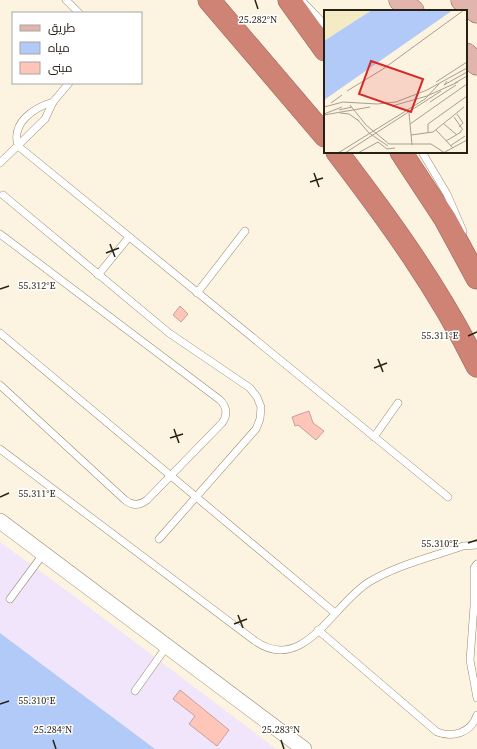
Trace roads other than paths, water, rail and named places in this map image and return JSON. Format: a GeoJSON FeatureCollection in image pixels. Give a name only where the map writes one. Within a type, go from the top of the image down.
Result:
{"type":"FeatureCollection","features":[{"type":"Feature","properties":{"kind":"highway"},"geometry":{"type":"LineString","coordinates":[[198,0],[266,66]]}},
{"type":"Feature","properties":{"kind":"highway"},"geometry":{"type":"LineString","coordinates":[[209,0],[324,135]]}},
{"type":"Feature","properties":{"kind":"highway"},"geometry":{"type":"LineString","coordinates":[[289,0],[324,49]]}},
{"type":"Feature","properties":{"kind":"highway"},"geometry":{"type":"LineString","coordinates":[[338,153],[412,254],[452,320],[477,366]]}},
{"type":"Feature","properties":{"kind":"highway"},"geometry":{"type":"LineString","coordinates":[[401,153],[445,219],[477,278]]}},
{"type":"Feature","properties":{"kind":"main road"},"geometry":{"type":"LineString","coordinates":[[400,0],[412,10]]}},
{"type":"Feature","properties":{"kind":"main road"},"geometry":{"type":"LineString","coordinates":[[462,0],[477,12]]}},
{"type":"Feature","properties":{"kind":"main road"},"geometry":{"type":"LineString","coordinates":[[467,55],[477,64]]}},
{"type":"Feature","properties":{"kind":"street"},"geometry":{"type":"LineString","coordinates":[[0,521],[168,645],[296,747]]}},
{"type":"Feature","properties":{"kind":"lane"},"geometry":{"type":"LineString","coordinates":[[66,0],[78,12]]}},
{"type":"Feature","properties":{"kind":"lane"},"geometry":{"type":"LineString","coordinates":[[300,0],[324,24]]}},
{"type":"Feature","properties":{"kind":"lane"},"geometry":{"type":"LineString","coordinates":[[0,163],[45,120],[52,102],[68,84]]}},
{"type":"Feature","properties":{"kind":"lane"},"geometry":{"type":"LineString","coordinates":[[52,102],[34,110],[21,122],[16,136],[18,146],[448,497]]}},
{"type":"Feature","properties":{"kind":"lane"},"geometry":{"type":"LineString","coordinates":[[423,153],[437,176],[455,212],[477,278]]}},
{"type":"Feature","properties":{"kind":"lane"},"geometry":{"type":"LineString","coordinates":[[3,195],[169,333],[250,388],[257,397],[261,413],[256,429],[159,539]]}},
{"type":"Feature","properties":{"kind":"lane"},"geometry":{"type":"LineString","coordinates":[[198,293],[245,231]]}},
{"type":"Feature","properties":{"kind":"lane"},"geometry":{"type":"LineString","coordinates":[[0,234],[223,403],[226,411],[224,420],[171,476],[144,503],[136,505],[128,503],[0,385]]}},
{"type":"Feature","properties":{"kind":"lane"},"geometry":{"type":"LineString","coordinates":[[98,275],[129,237]]}},
{"type":"Feature","properties":{"kind":"lane"},"geometry":{"type":"LineString","coordinates":[[0,333],[335,613]]}},
{"type":"Feature","properties":{"kind":"lane"},"geometry":{"type":"LineString","coordinates":[[374,437],[398,403]]}},
{"type":"Feature","properties":{"kind":"lane"},"geometry":{"type":"LineString","coordinates":[[0,449],[261,645],[275,650],[289,650],[302,645],[361,587],[384,574],[463,546],[477,545]]}},
{"type":"Feature","properties":{"kind":"lane"},"geometry":{"type":"LineString","coordinates":[[10,599],[44,553]]}},
{"type":"Feature","properties":{"kind":"lane"},"geometry":{"type":"LineString","coordinates":[[477,564],[474,568],[474,606],[469,648],[471,673],[477,698]]}},
{"type":"Feature","properties":{"kind":"lane"},"geometry":{"type":"LineString","coordinates":[[318,630],[437,732],[450,735],[463,732],[473,723],[477,715]]}},
{"type":"Feature","properties":{"kind":"lane"},"geometry":{"type":"LineString","coordinates":[[135,691],[168,645]]}},
{"type":"Feature","properties":{"kind":"water"},"geometry":{"type":"Polygon","coordinates":[[[0,633],[155,749],[0,749],[0,633]]]}}]}
